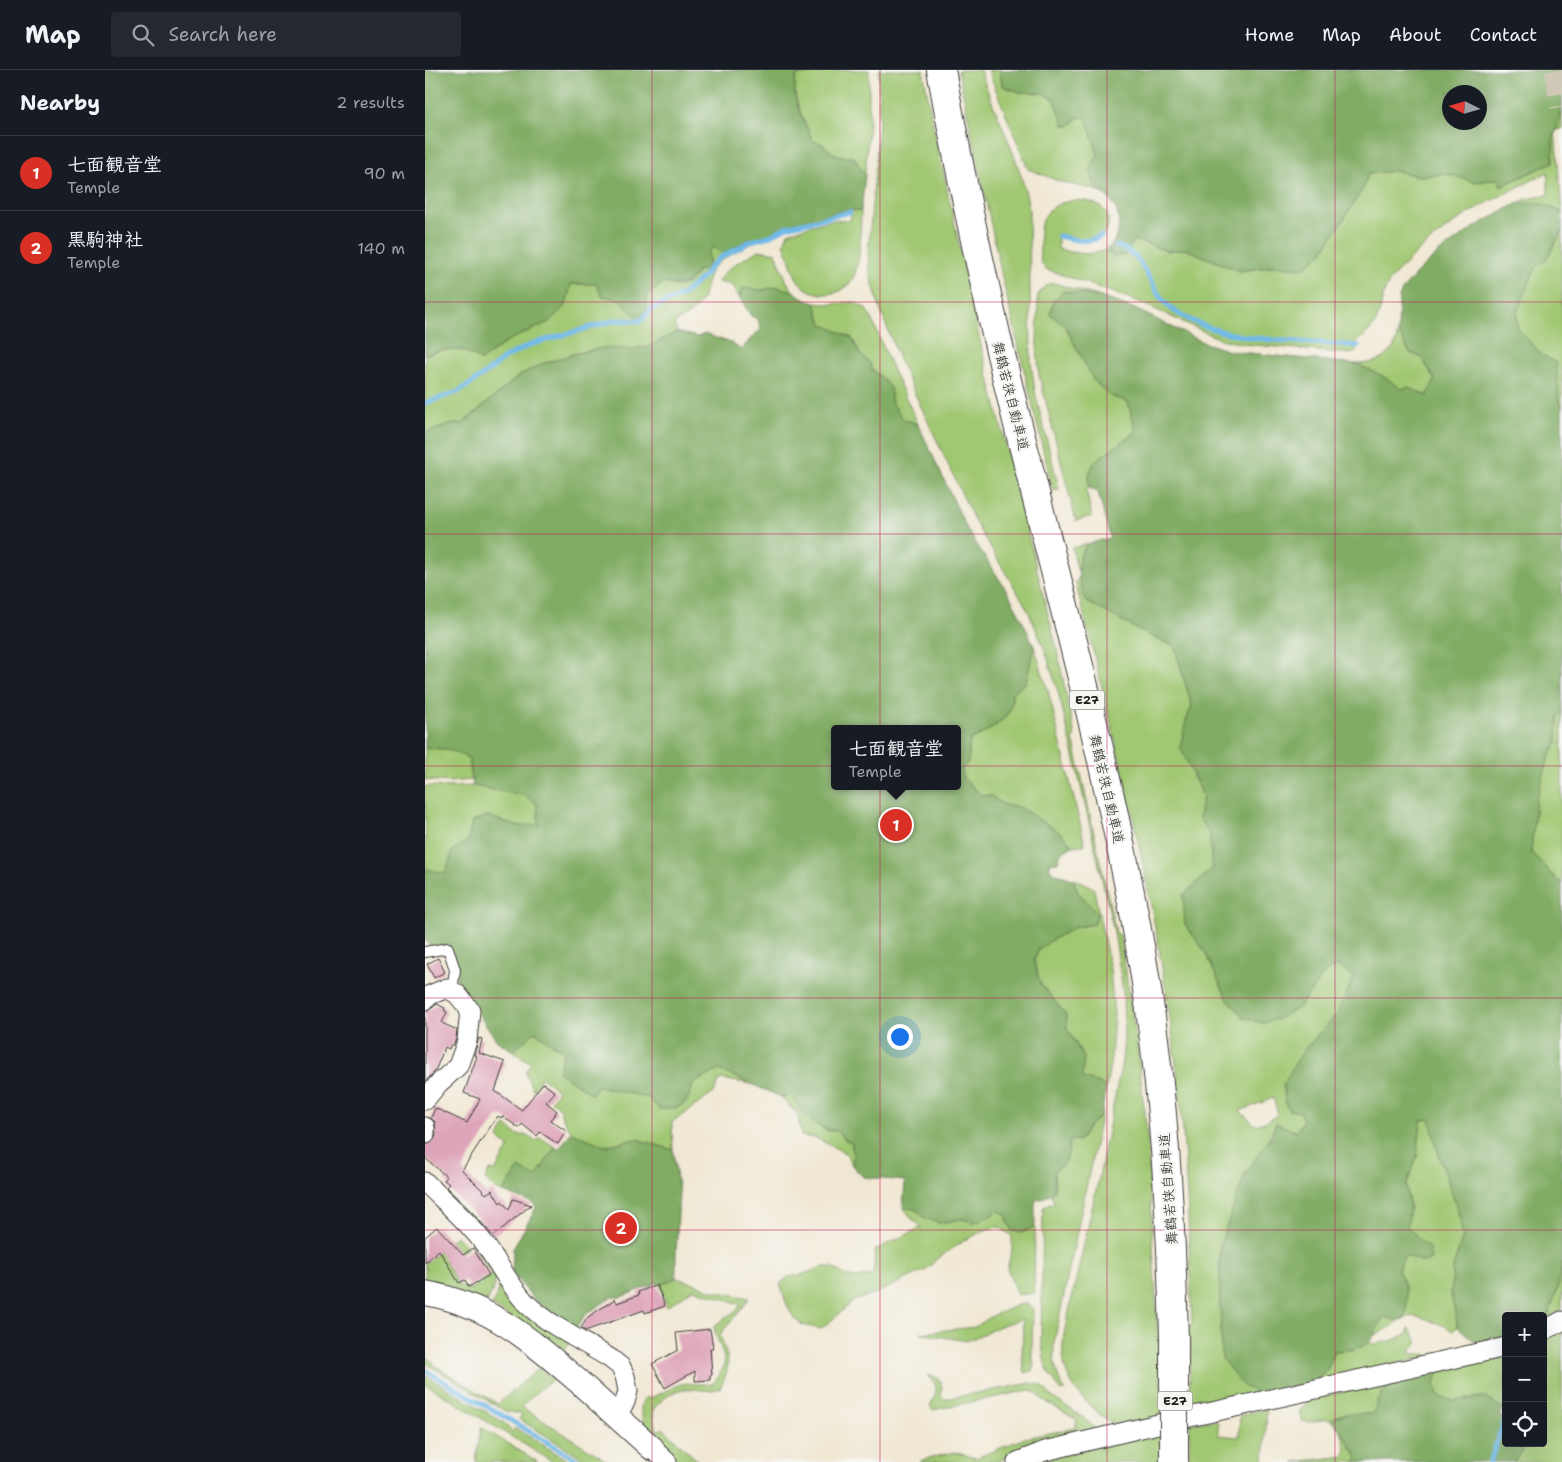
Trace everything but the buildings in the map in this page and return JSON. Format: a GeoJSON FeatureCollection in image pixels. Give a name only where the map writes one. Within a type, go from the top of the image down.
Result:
{"type":"FeatureCollection","features":[{"type":"Feature","properties":{"kind":"highway","name":"舞鶴若狭自動車道"},"geometry":{"type":"LineString","coordinates":[[941,70],[992,316],[1082,677],[1135,918],[1153,1031],[1170,1213],[1174,1339],[1174,1462]]}},
{"type":"Feature","properties":{"kind":"street"},"geometry":{"type":"LineString","coordinates":[[425,1000],[430,995],[447,988],[457,994],[470,1010],[467,1041],[458,1066],[438,1084],[425,1100]]}},
{"type":"Feature","properties":{"kind":"street"},"geometry":{"type":"LineString","coordinates":[[425,1127],[425,1134]]}},
{"type":"Feature","properties":{"kind":"street"},"geometry":{"type":"LineString","coordinates":[[425,1182],[485,1245],[528,1304],[543,1316],[621,1367],[628,1391],[625,1402],[616,1415]]}},
{"type":"Feature","properties":{"kind":"street"},"geometry":{"type":"LineString","coordinates":[[425,1293],[461,1302],[485,1312],[510,1326],[535,1344],[660,1455]]}},
{"type":"Feature","properties":{"kind":"street"},"geometry":{"type":"LineString","coordinates":[[1547,1329],[1562,1321]]}},
{"type":"Feature","properties":{"kind":"street"},"geometry":{"type":"LineString","coordinates":[[1017,1462],[1045,1451],[1158,1424],[1502,1348]]}},
{"type":"Feature","properties":{"kind":"lane"},"geometry":{"type":"LineString","coordinates":[[425,952],[449,948],[455,970],[452,990]]}},
{"type":"Feature","properties":{"kind":"green space"},"geometry":{"type":"Polygon","coordinates":[[[425,70],[826,70],[822,73],[797,75],[795,83],[796,100],[813,141],[823,144],[829,151],[837,155],[854,157],[865,176],[861,211],[839,212],[785,226],[769,235],[750,239],[723,254],[714,247],[708,252],[709,262],[705,271],[698,270],[690,280],[683,284],[663,283],[647,295],[646,310],[639,319],[618,299],[602,296],[596,284],[571,284],[566,305],[549,322],[509,340],[481,360],[462,350],[441,350],[425,355],[425,70]]]}},
{"type":"Feature","properties":{"kind":"green space"},"geometry":{"type":"Polygon","coordinates":[[[826,70],[869,70],[869,122],[865,176],[854,157],[837,155],[829,151],[823,144],[813,141],[799,109],[795,92],[797,75],[822,73],[826,70]]]}},
{"type":"Feature","properties":{"kind":"green space"},"geometry":{"type":"Polygon","coordinates":[[[879,70],[923,70],[982,350],[1057,650],[1075,737],[1073,738],[1116,933],[1120,935],[1138,1051],[1148,1145],[1157,1323],[1160,1325],[1162,1415],[1120,1427],[1088,1404],[1074,1387],[1066,1370],[1063,1351],[1065,1329],[1099,1177],[1122,1061],[1124,1037],[1123,991],[1114,932],[1071,743],[1045,650],[1027,608],[976,524],[901,364],[881,312],[870,274],[868,253],[879,123],[879,70]]]}},
{"type":"Feature","properties":{"kind":"green space"},"geometry":{"type":"Polygon","coordinates":[[[958,70],[980,70],[1021,174],[1029,210],[1031,362],[1035,392],[1059,489],[1053,491],[1003,281],[958,70]]]}},
{"type":"Feature","properties":{"kind":"green space"},"geometry":{"type":"Polygon","coordinates":[[[988,70],[1000,70],[1002,86],[1020,92],[1043,93],[1055,100],[1070,126],[1078,117],[1086,117],[1098,154],[1091,171],[1096,190],[1061,182],[1028,169],[988,70]]]}},
{"type":"Feature","properties":{"kind":"green space"},"geometry":{"type":"Polygon","coordinates":[[[1000,70],[1562,70],[1562,113],[1553,140],[1553,162],[1501,186],[1498,179],[1475,182],[1448,174],[1419,176],[1395,171],[1368,174],[1364,187],[1322,253],[1304,268],[1275,266],[1240,271],[1185,249],[1168,251],[1134,240],[1126,255],[1115,257],[1107,253],[1118,231],[1118,217],[1109,198],[1096,190],[1090,171],[1098,154],[1086,118],[1078,117],[1070,126],[1064,125],[1055,100],[1043,93],[1020,92],[1002,86],[1000,70]]]}},
{"type":"Feature","properties":{"kind":"green space"},"geometry":{"type":"Polygon","coordinates":[[[1562,113],[1562,129],[1556,130],[1562,113]]]}},
{"type":"Feature","properties":{"kind":"green space"},"geometry":{"type":"Polygon","coordinates":[[[1555,133],[1562,212],[1544,204],[1518,203],[1527,199],[1548,195],[1548,172],[1474,210],[1422,248],[1390,281],[1384,294],[1377,321],[1357,343],[1358,349],[1351,354],[1244,344],[1220,339],[1137,301],[1046,269],[1041,260],[1040,227],[1042,221],[1050,210],[1062,203],[1075,200],[1088,201],[1099,206],[1106,213],[1109,223],[1104,235],[1096,237],[1080,239],[1058,234],[1058,249],[1091,254],[1110,247],[1107,253],[1134,240],[1168,251],[1185,249],[1240,271],[1275,266],[1304,268],[1322,253],[1364,187],[1368,174],[1395,171],[1419,176],[1448,174],[1475,182],[1498,179],[1502,186],[1553,162],[1553,140],[1555,133]]]}},
{"type":"Feature","properties":{"kind":"green space"},"geometry":{"type":"Polygon","coordinates":[[[1518,203],[1544,204],[1562,212],[1562,231],[1546,260],[1536,267],[1517,312],[1517,328],[1541,354],[1556,363],[1559,403],[1562,404],[1562,713],[1558,716],[1557,743],[1549,757],[1536,799],[1531,852],[1562,883],[1562,1263],[1559,1284],[1547,1319],[1547,1312],[1502,1312],[1502,1337],[1478,1344],[1458,1327],[1451,1295],[1453,1268],[1463,1236],[1458,1211],[1436,1146],[1430,1119],[1421,1120],[1417,1157],[1406,1186],[1410,1209],[1407,1227],[1429,1248],[1431,1260],[1422,1262],[1405,1255],[1398,1270],[1406,1293],[1405,1317],[1395,1320],[1384,1317],[1374,1336],[1367,1344],[1349,1350],[1335,1351],[1326,1372],[1311,1382],[1260,1394],[1243,1386],[1222,1359],[1220,1245],[1245,1173],[1272,1136],[1276,1123],[1296,1132],[1303,1120],[1301,1112],[1288,1110],[1283,1084],[1303,1051],[1337,1014],[1354,977],[1338,966],[1327,970],[1299,1007],[1278,1019],[1263,1023],[1244,1018],[1227,998],[1205,952],[1185,924],[1183,895],[1212,869],[1210,835],[1199,818],[1203,795],[1180,747],[1186,721],[1192,706],[1174,645],[1140,631],[1085,601],[1079,572],[1080,559],[1087,544],[1110,538],[1098,492],[1089,488],[1089,475],[1094,462],[1136,431],[1128,402],[1110,396],[1094,381],[1065,326],[1050,314],[1054,300],[1063,291],[1101,297],[1135,309],[1205,343],[1230,351],[1356,364],[1383,376],[1401,389],[1408,387],[1427,396],[1435,379],[1422,358],[1409,352],[1398,331],[1399,297],[1403,289],[1416,274],[1438,253],[1476,226],[1518,203]]]}},
{"type":"Feature","properties":{"kind":"green space"},"geometry":{"type":"Polygon","coordinates":[[[852,210],[861,211],[859,252],[854,276],[849,284],[835,293],[827,294],[810,291],[797,279],[793,270],[784,243],[788,233],[828,221],[850,221],[852,210]]]}},
{"type":"Feature","properties":{"kind":"green space"},"geometry":{"type":"Polygon","coordinates":[[[1562,231],[1562,371],[1560,371],[1562,374],[1562,404],[1559,403],[1556,363],[1541,354],[1517,328],[1517,312],[1536,267],[1546,260],[1562,231]]]}},
{"type":"Feature","properties":{"kind":"green space"},"geometry":{"type":"Polygon","coordinates":[[[769,235],[730,255],[712,269],[699,304],[692,312],[674,324],[677,332],[648,347],[632,349],[602,348],[573,354],[542,364],[520,375],[462,424],[453,424],[425,433],[425,355],[454,350],[467,353],[482,360],[509,340],[549,322],[566,305],[571,284],[596,284],[602,296],[618,299],[646,310],[647,295],[663,283],[679,286],[691,280],[714,247],[731,251],[750,239],[769,235]]]}},
{"type":"Feature","properties":{"kind":"green space"},"geometry":{"type":"Polygon","coordinates":[[[759,250],[776,253],[787,282],[793,291],[777,287],[761,290],[743,288],[739,297],[732,285],[718,282],[731,267],[759,250]]]}},
{"type":"Feature","properties":{"kind":"green space"},"geometry":{"type":"Polygon","coordinates":[[[1054,283],[1101,297],[1063,291],[1050,314],[1065,326],[1080,355],[1110,396],[1128,402],[1136,431],[1094,462],[1089,475],[1089,488],[1086,490],[1092,516],[1076,521],[1039,375],[1037,344],[1038,294],[1048,284],[1054,283]]]}},
{"type":"Feature","properties":{"kind":"green space"},"geometry":{"type":"Polygon","coordinates":[[[777,287],[793,291],[806,300],[815,303],[822,324],[852,338],[860,354],[870,363],[872,370],[890,388],[892,403],[903,419],[918,424],[968,531],[1007,591],[1034,646],[1026,682],[1012,693],[1011,706],[1007,714],[993,728],[970,740],[968,763],[962,769],[963,778],[981,795],[991,796],[1004,805],[1019,807],[1052,827],[1073,846],[1061,853],[1058,862],[1050,863],[1050,870],[1073,879],[1078,892],[1097,913],[1095,924],[1076,927],[1053,939],[1039,949],[1034,960],[1040,983],[1066,1015],[1067,1028],[1084,1058],[1082,1078],[1100,1083],[1106,1088],[1101,1116],[1090,1125],[1080,1140],[1069,1141],[1066,1159],[1054,1171],[1054,1191],[1042,1199],[1037,1199],[1035,1203],[1035,1227],[1023,1232],[1012,1231],[1005,1214],[998,1211],[980,1221],[973,1222],[963,1219],[938,1223],[923,1217],[917,1210],[903,1207],[905,1181],[863,1177],[853,1167],[852,1143],[844,1139],[837,1131],[822,1128],[810,1120],[792,1095],[781,1097],[719,1070],[694,1083],[686,1102],[674,1108],[659,1109],[649,1098],[598,1086],[592,1094],[558,1072],[564,1052],[535,1032],[513,1051],[497,1041],[459,990],[450,945],[431,948],[425,940],[425,869],[445,873],[453,850],[468,841],[472,822],[487,816],[517,826],[539,825],[537,804],[526,796],[473,786],[469,758],[447,749],[425,748],[425,433],[453,424],[462,424],[520,375],[542,364],[573,354],[602,348],[632,349],[648,347],[677,332],[697,337],[705,334],[731,343],[741,350],[761,330],[758,319],[751,316],[739,297],[742,288],[761,290],[777,287]]]}},
{"type":"Feature","properties":{"kind":"green space"},"geometry":{"type":"Polygon","coordinates":[[[854,302],[865,308],[871,317],[918,424],[903,419],[892,403],[890,388],[872,370],[870,363],[860,354],[852,338],[822,324],[815,303],[854,302]]]}},
{"type":"Feature","properties":{"kind":"green space"},"geometry":{"type":"Polygon","coordinates":[[[1398,331],[1409,352],[1422,358],[1435,380],[1427,396],[1408,387],[1401,389],[1383,376],[1356,364],[1372,362],[1384,357],[1394,347],[1398,331]]]}},
{"type":"Feature","properties":{"kind":"green space"},"geometry":{"type":"Polygon","coordinates":[[[1087,544],[1079,558],[1085,601],[1164,642],[1174,645],[1192,706],[1186,721],[1193,777],[1203,795],[1199,818],[1210,835],[1212,870],[1183,895],[1185,924],[1205,952],[1227,998],[1299,1007],[1327,970],[1338,966],[1354,977],[1337,1014],[1303,1051],[1301,1112],[1303,1120],[1297,1132],[1276,1123],[1220,1245],[1222,1359],[1260,1394],[1190,1408],[1189,1326],[1192,1324],[1187,1198],[1177,1072],[1169,1010],[1148,887],[1121,765],[1076,584],[1079,576],[1072,548],[1087,544]],[[1273,1098],[1240,1111],[1255,1125],[1268,1121],[1278,1114],[1273,1098]]]}},
{"type":"Feature","properties":{"kind":"green space"},"geometry":{"type":"Polygon","coordinates":[[[1034,646],[1049,694],[1085,845],[1073,846],[1063,835],[1019,807],[1004,805],[991,796],[981,795],[963,778],[962,769],[968,763],[970,740],[993,728],[1007,714],[1011,706],[1012,693],[1026,682],[1034,646]]]}},
{"type":"Feature","properties":{"kind":"green space"},"geometry":{"type":"Polygon","coordinates":[[[1562,713],[1562,883],[1531,853],[1536,799],[1549,757],[1557,743],[1558,716],[1562,713]]]}},
{"type":"Feature","properties":{"kind":"green space"},"geometry":{"type":"Polygon","coordinates":[[[425,748],[447,749],[469,758],[472,780],[450,782],[425,780],[425,748]]]}},
{"type":"Feature","properties":{"kind":"green space"},"geometry":{"type":"Polygon","coordinates":[[[425,786],[473,786],[526,796],[537,804],[539,825],[517,826],[487,816],[472,822],[468,841],[453,850],[445,874],[426,869],[425,786]]]}},
{"type":"Feature","properties":{"kind":"green space"},"geometry":{"type":"Polygon","coordinates":[[[1073,879],[1087,884],[1094,889],[1110,969],[1114,1015],[1111,1059],[1106,1088],[1100,1083],[1081,1078],[1084,1058],[1067,1028],[1066,1015],[1040,983],[1034,960],[1039,949],[1053,939],[1076,927],[1095,924],[1097,913],[1078,892],[1073,879]]]}},
{"type":"Feature","properties":{"kind":"green space"},"geometry":{"type":"Polygon","coordinates":[[[535,1031],[564,1052],[559,1072],[592,1094],[598,1086],[649,1098],[686,1103],[694,1083],[719,1070],[752,1084],[720,1079],[714,1093],[672,1122],[673,1150],[636,1139],[605,1146],[571,1132],[560,1113],[562,1110],[551,1101],[558,1091],[542,1077],[533,1090],[525,1072],[531,1063],[513,1051],[535,1031]]]}},
{"type":"Feature","properties":{"kind":"green space"},"geometry":{"type":"Polygon","coordinates":[[[792,1095],[802,1113],[827,1131],[837,1131],[844,1139],[852,1143],[853,1167],[845,1153],[816,1138],[801,1136],[798,1115],[781,1097],[792,1095]]]}},
{"type":"Feature","properties":{"kind":"green space"},"geometry":{"type":"Polygon","coordinates":[[[1101,1116],[1054,1343],[1056,1367],[1064,1389],[1064,1391],[1061,1391],[1045,1363],[1041,1339],[1043,1210],[1047,1204],[1054,1203],[1051,1194],[1055,1186],[1054,1171],[1062,1166],[1069,1141],[1080,1140],[1090,1125],[1101,1116]]]}},
{"type":"Feature","properties":{"kind":"green space"},"geometry":{"type":"Polygon","coordinates":[[[1430,1119],[1436,1146],[1458,1211],[1463,1236],[1453,1268],[1451,1295],[1458,1327],[1452,1331],[1441,1324],[1423,1318],[1407,1317],[1372,1336],[1385,1316],[1395,1320],[1404,1282],[1398,1270],[1405,1255],[1422,1262],[1429,1248],[1407,1227],[1410,1209],[1406,1186],[1417,1157],[1421,1120],[1430,1119]]]}},
{"type":"Feature","properties":{"kind":"green space"},"geometry":{"type":"Polygon","coordinates":[[[506,1125],[517,1135],[526,1135],[535,1141],[541,1138],[555,1147],[536,1178],[519,1168],[503,1192],[495,1189],[485,1180],[490,1170],[495,1171],[509,1147],[498,1138],[506,1125]]]}},
{"type":"Feature","properties":{"kind":"green space"},"geometry":{"type":"Polygon","coordinates":[[[571,1132],[605,1146],[636,1139],[673,1150],[679,1193],[676,1278],[621,1297],[612,1297],[585,1315],[575,1330],[545,1312],[512,1273],[513,1249],[536,1208],[533,1203],[503,1192],[519,1168],[536,1177],[555,1147],[559,1149],[571,1132]]]}},
{"type":"Feature","properties":{"kind":"green space"},"geometry":{"type":"Polygon","coordinates":[[[903,1207],[917,1210],[923,1217],[938,1223],[963,1219],[973,1222],[998,1211],[1005,1214],[1023,1232],[1035,1227],[1034,1293],[1017,1295],[1007,1268],[1012,1250],[1012,1236],[999,1227],[987,1229],[965,1240],[937,1259],[927,1269],[879,1292],[854,1301],[821,1329],[803,1325],[797,1321],[787,1306],[780,1284],[788,1277],[801,1275],[822,1267],[832,1267],[854,1278],[873,1275],[875,1250],[922,1227],[912,1219],[903,1207]]]}},
{"type":"Feature","properties":{"kind":"green space"},"geometry":{"type":"Polygon","coordinates":[[[456,1236],[468,1248],[445,1262],[459,1285],[470,1290],[492,1275],[473,1242],[497,1272],[494,1287],[487,1302],[425,1283],[425,1259],[428,1262],[456,1236]]]}},
{"type":"Feature","properties":{"kind":"green space"},"geometry":{"type":"Polygon","coordinates":[[[1562,1263],[1562,1310],[1547,1319],[1559,1284],[1562,1263]]]}},
{"type":"Feature","properties":{"kind":"green space"},"geometry":{"type":"Polygon","coordinates":[[[501,1278],[569,1339],[568,1346],[562,1354],[492,1305],[498,1292],[501,1278]]]}},
{"type":"Feature","properties":{"kind":"green space"},"geometry":{"type":"Polygon","coordinates":[[[676,1278],[710,1290],[749,1298],[720,1335],[727,1356],[728,1367],[720,1388],[676,1391],[667,1396],[653,1410],[654,1422],[658,1431],[663,1428],[699,1462],[679,1462],[656,1442],[645,1427],[641,1411],[642,1402],[645,1398],[653,1397],[681,1384],[713,1384],[724,1365],[723,1354],[714,1326],[738,1309],[740,1304],[693,1289],[667,1307],[660,1285],[676,1278]]]}},
{"type":"Feature","properties":{"kind":"green space"},"geometry":{"type":"Polygon","coordinates":[[[1020,1304],[1028,1304],[1033,1309],[1032,1353],[1034,1365],[1032,1371],[1025,1373],[1022,1359],[1023,1319],[1005,1324],[967,1341],[920,1333],[975,1327],[992,1316],[1020,1304]]]}},
{"type":"Feature","properties":{"kind":"green space"},"geometry":{"type":"Polygon","coordinates":[[[1409,1328],[1418,1343],[1410,1350],[1412,1354],[1426,1354],[1430,1356],[1311,1382],[1326,1372],[1335,1351],[1353,1350],[1370,1342],[1373,1344],[1391,1341],[1407,1334],[1409,1328]]]}},
{"type":"Feature","properties":{"kind":"green space"},"geometry":{"type":"Polygon","coordinates":[[[1558,1331],[1562,1331],[1562,1462],[1514,1462],[1524,1447],[1547,1447],[1547,1338],[1558,1331]]]}},
{"type":"Feature","properties":{"kind":"green space"},"geometry":{"type":"Polygon","coordinates":[[[425,1357],[433,1362],[434,1365],[498,1404],[539,1368],[554,1380],[543,1386],[523,1405],[523,1408],[609,1462],[589,1462],[519,1419],[522,1414],[505,1411],[425,1363],[425,1357]]]}},
{"type":"Feature","properties":{"kind":"green space"},"geometry":{"type":"Polygon","coordinates":[[[1502,1358],[1502,1407],[1483,1397],[1453,1401],[1437,1396],[1435,1383],[1439,1371],[1502,1358]]]}},
{"type":"Feature","properties":{"kind":"green space"},"geometry":{"type":"Polygon","coordinates":[[[1439,1371],[1435,1383],[1438,1396],[1453,1401],[1483,1397],[1502,1407],[1500,1417],[1502,1417],[1502,1447],[1524,1447],[1514,1462],[1355,1462],[1358,1458],[1331,1420],[1345,1414],[1373,1414],[1378,1399],[1392,1381],[1439,1371]]]}},
{"type":"Feature","properties":{"kind":"green space"},"geometry":{"type":"Polygon","coordinates":[[[425,1375],[503,1422],[512,1432],[515,1428],[571,1462],[553,1462],[425,1384],[425,1375]]]}},
{"type":"Feature","properties":{"kind":"green space"},"geometry":{"type":"Polygon","coordinates":[[[927,1375],[939,1379],[942,1387],[941,1396],[944,1399],[1031,1383],[1042,1385],[1052,1397],[1085,1419],[1094,1427],[1096,1432],[1043,1444],[996,1462],[920,1462],[953,1452],[976,1458],[1025,1438],[1075,1428],[1077,1420],[1030,1390],[933,1410],[930,1406],[936,1392],[936,1386],[927,1375]]]}},
{"type":"Feature","properties":{"kind":"green space"},"geometry":{"type":"Polygon","coordinates":[[[1392,1381],[1378,1399],[1374,1414],[1345,1414],[1331,1420],[1302,1421],[1299,1412],[1310,1399],[1392,1381]]]}},
{"type":"Feature","properties":{"kind":"green space"},"geometry":{"type":"Polygon","coordinates":[[[1267,1409],[1264,1462],[1189,1462],[1190,1424],[1215,1420],[1218,1423],[1218,1435],[1239,1437],[1240,1415],[1267,1409]]]}},
{"type":"Feature","properties":{"kind":"green space"},"geometry":{"type":"Polygon","coordinates":[[[481,1427],[538,1462],[476,1462],[481,1427]]]}},
{"type":"Feature","properties":{"kind":"green space"},"geometry":{"type":"Polygon","coordinates":[[[1340,1428],[1358,1458],[1355,1462],[1294,1462],[1345,1456],[1346,1448],[1340,1428]]]}},
{"type":"Feature","properties":{"kind":"green space"},"geometry":{"type":"Polygon","coordinates":[[[1161,1430],[1161,1462],[1037,1462],[1161,1430]]]}},
{"type":"Feature","properties":{"kind":"waterway"},"geometry":{"type":"LineString","coordinates":[[425,403],[458,392],[506,357],[532,344],[616,320],[640,321],[652,309],[682,295],[703,277],[720,258],[751,241],[770,236],[786,227],[850,212]]}},
{"type":"Feature","properties":{"kind":"waterway"},"geometry":{"type":"LineString","coordinates":[[1059,236],[1086,241],[1101,236]]}},
{"type":"Feature","properties":{"kind":"waterway"},"geometry":{"type":"LineString","coordinates":[[1116,246],[1126,250],[1135,257],[1165,303],[1173,310],[1193,321],[1215,330],[1262,339],[1358,346]]}},
{"type":"Feature","properties":{"kind":"waterway"},"geometry":{"type":"LineString","coordinates":[[425,1370],[581,1462]]}},
{"type":"Feature","properties":{"kind":"waterway"},"geometry":{"type":"LineString","coordinates":[[1490,1462],[1502,1427]]}},
{"type":"Feature","properties":{"kind":"tunnel"},"geometry":{"type":"LineString","coordinates":[[1557,70],[1562,107]]}},
{"type":"Feature","properties":{"kind":"place","name":"七面観音堂"},"geometry":{"type":"Point","coordinates":[896,825]}},
{"type":"Feature","properties":{"kind":"place","name":"黒駒神社"},"geometry":{"type":"Point","coordinates":[621,1228]}}]}
